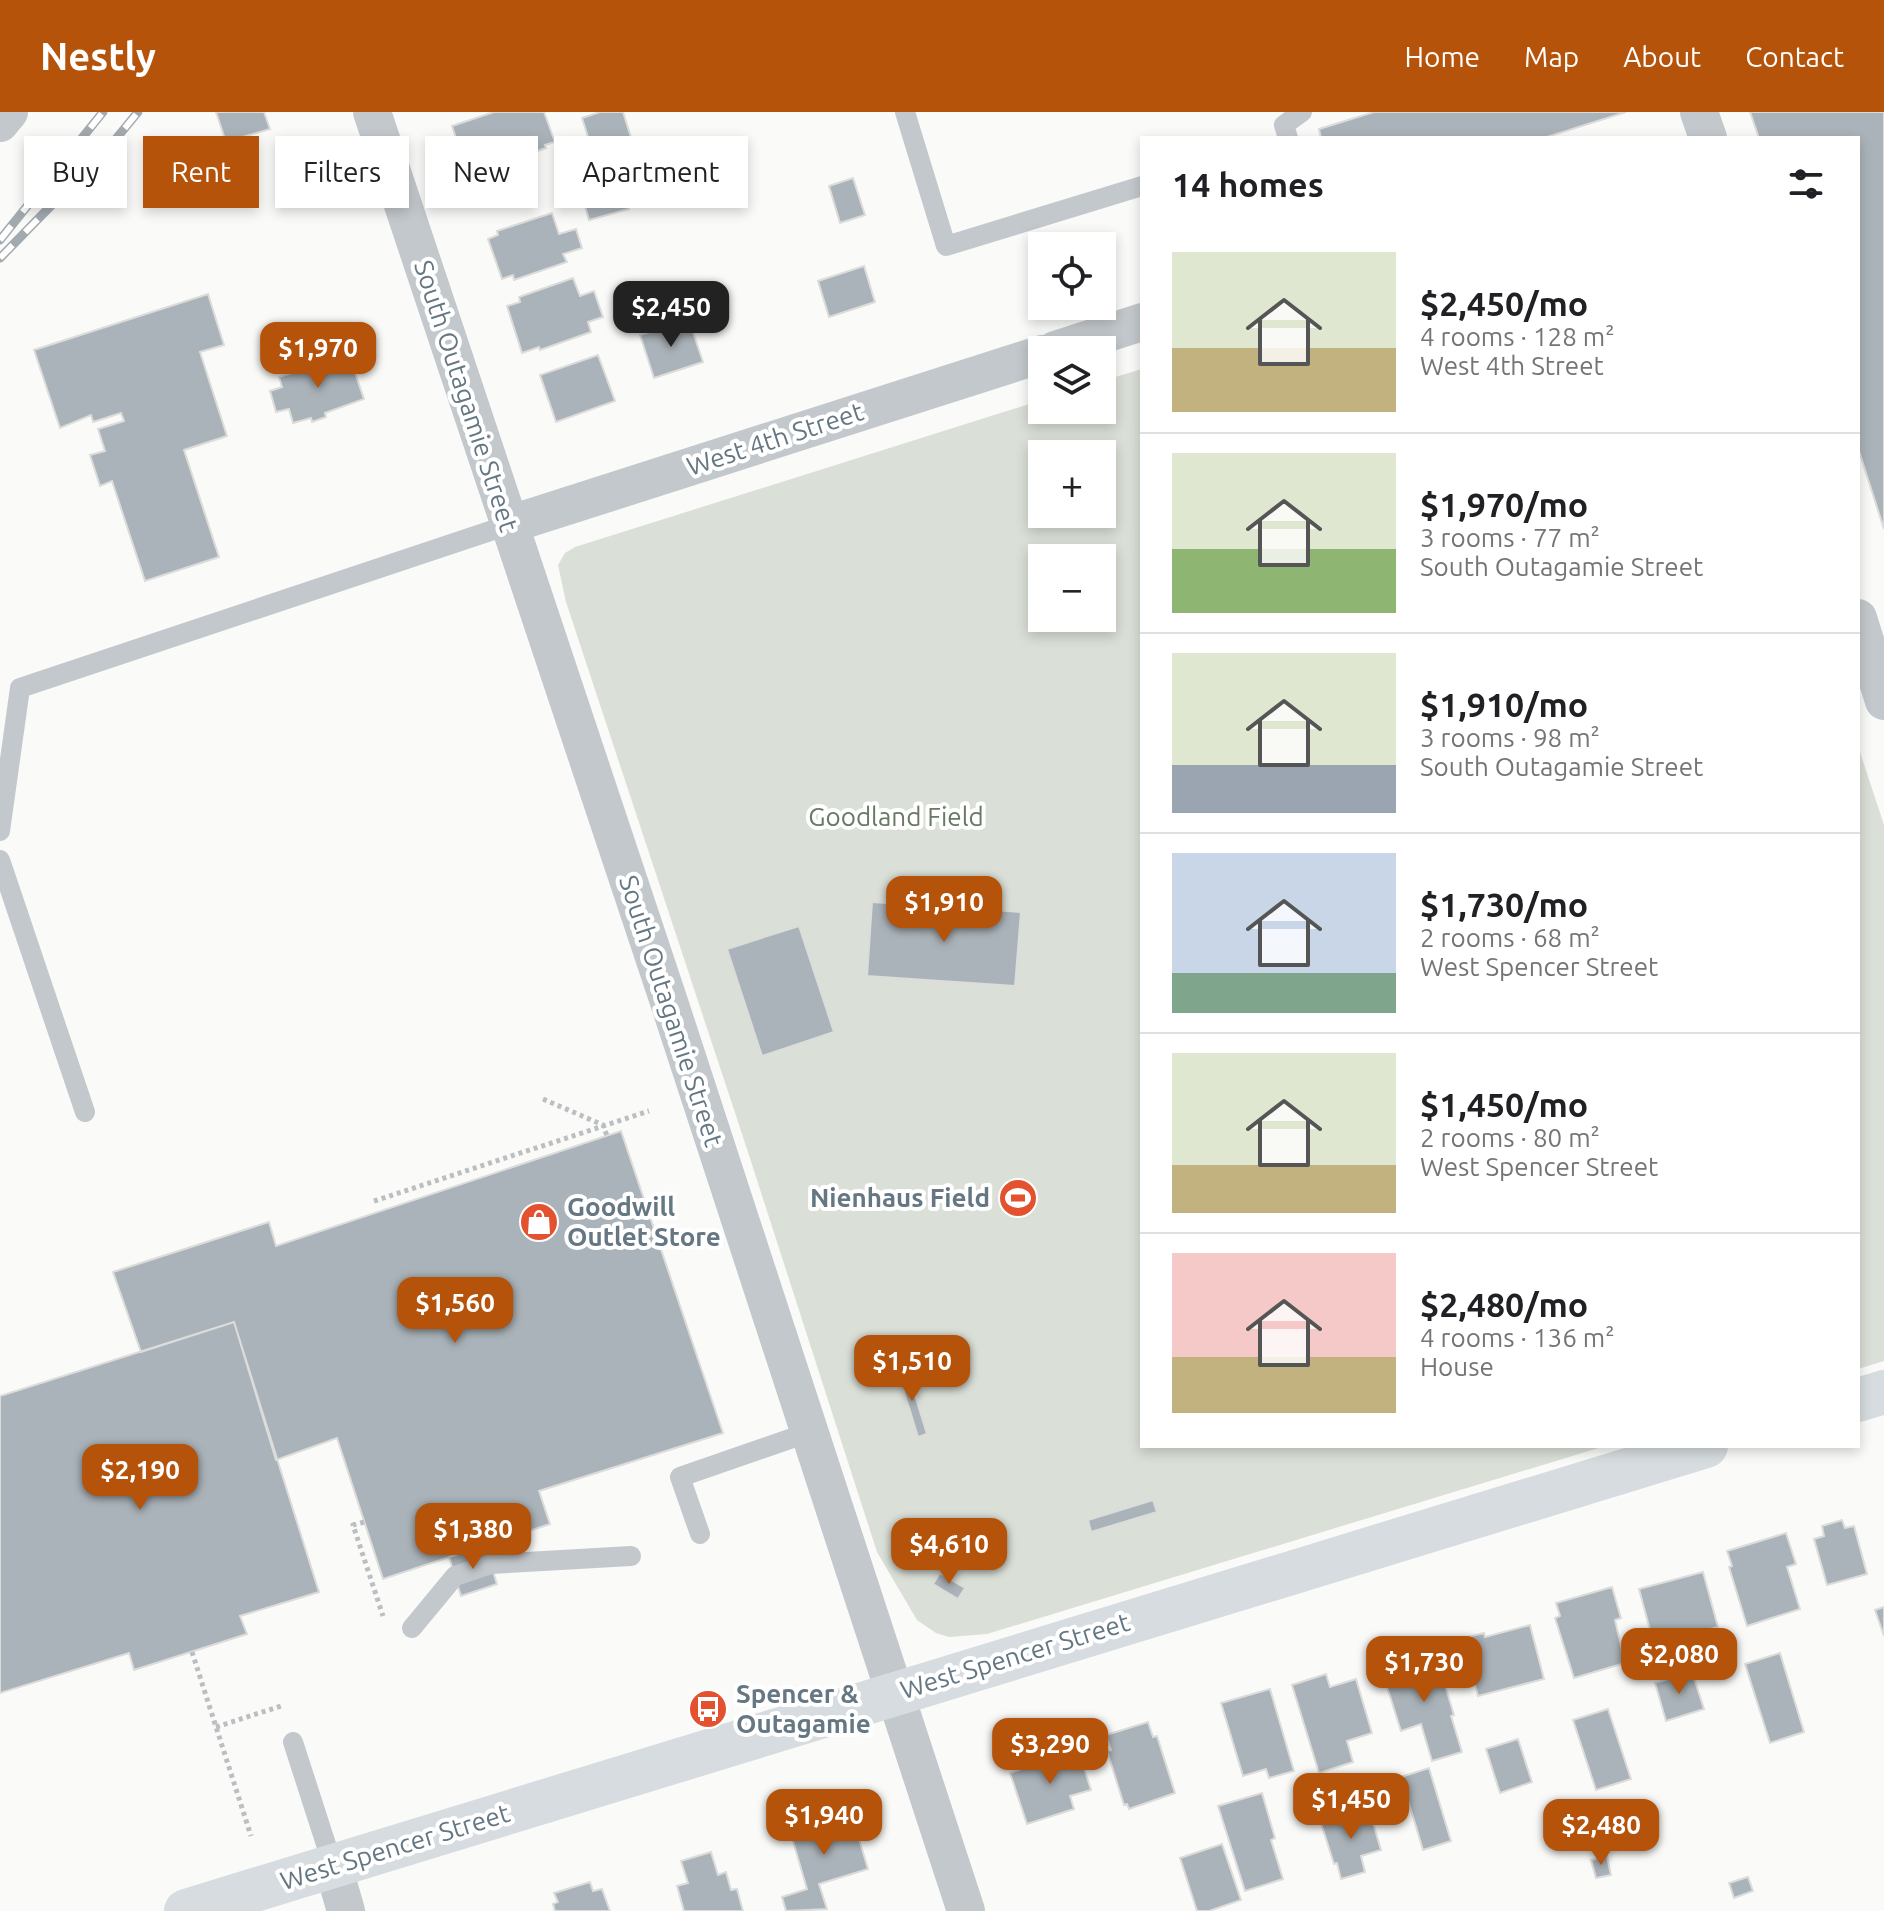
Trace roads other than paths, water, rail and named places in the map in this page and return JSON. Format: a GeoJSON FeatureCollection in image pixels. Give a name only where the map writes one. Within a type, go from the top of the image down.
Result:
{"type":"FeatureCollection","features":[{"type":"Feature","properties":{"kind":"street"},"geometry":{"type":"LineString","coordinates":[[0,123],[9,112]]}},
{"type":"Feature","properties":{"kind":"street","name":"South Outagamie Street"},"geometry":{"type":"LineString","coordinates":[[372,112],[673,1014],[966,1911]]}},
{"type":"Feature","properties":{"kind":"street"},"geometry":{"type":"LineString","coordinates":[[1699,112],[1707,136]]}},
{"type":"Feature","properties":{"kind":"street"},"geometry":{"type":"LineString","coordinates":[[1098,336],[1140,323]]}},
{"type":"Feature","properties":{"kind":"street","name":"West 4th Street"},"geometry":{"type":"LineString","coordinates":[[508,525],[1028,358]]}},
{"type":"Feature","properties":{"kind":"street"},"geometry":{"type":"LineString","coordinates":[[1860,624],[1884,701]]}},
{"type":"Feature","properties":{"kind":"street"},"geometry":{"type":"LineString","coordinates":[[1860,1399],[1884,1392]]}},
{"type":"Feature","properties":{"kind":"street","name":"West Spencer Street"},"geometry":{"type":"LineString","coordinates":[[186,1911],[1699,1448]]}},
{"type":"Feature","properties":{"kind":"street"},"geometry":{"type":"LineString","coordinates":[[333,1866],[346,1911]]}},
{"type":"Feature","properties":{"kind":"lane"},"geometry":{"type":"LineString","coordinates":[[905,112],[946,246],[1140,187]]}},
{"type":"Feature","properties":{"kind":"lane"},"geometry":{"type":"LineString","coordinates":[[1280,134],[1302,112]]}},
{"type":"Feature","properties":{"kind":"lane"},"geometry":{"type":"LineString","coordinates":[[0,831],[20,688],[508,525]]}},
{"type":"Feature","properties":{"kind":"lane"},"geometry":{"type":"LineString","coordinates":[[0,860],[85,1112]]}},
{"type":"Feature","properties":{"kind":"lane"},"geometry":{"type":"LineString","coordinates":[[700,1534],[680,1477],[810,1432]]}},
{"type":"Feature","properties":{"kind":"lane"},"geometry":{"type":"LineString","coordinates":[[412,1628],[455,1576],[491,1564],[631,1556]]}},
{"type":"Feature","properties":{"kind":"lane"},"geometry":{"type":"LineString","coordinates":[[293,1742],[333,1866]]}},
{"type":"Feature","properties":{"kind":"railway"},"geometry":{"type":"LineString","coordinates":[[0,240],[103,112]]}},
{"type":"Feature","properties":{"kind":"railway"},"geometry":{"type":"LineString","coordinates":[[0,258],[115,140],[138,112]]}},
{"type":"Feature","properties":{"kind":"place","name":"Nienhaus Field"},"geometry":{"type":"Point","coordinates":[1018,1198]}},
{"type":"Feature","properties":{"kind":"place","name":"Goodwill Outlet Store"},"geometry":{"type":"Point","coordinates":[539,1222]}},
{"type":"Feature","properties":{"kind":"place","name":"Spencer & Outagamie"},"geometry":{"type":"Point","coordinates":[708,1709]}},
{"type":"Feature","properties":{"kind":"park label","name":"Goodland Field"},"geometry":{"type":"Point","coordinates":[896,817]}}]}
